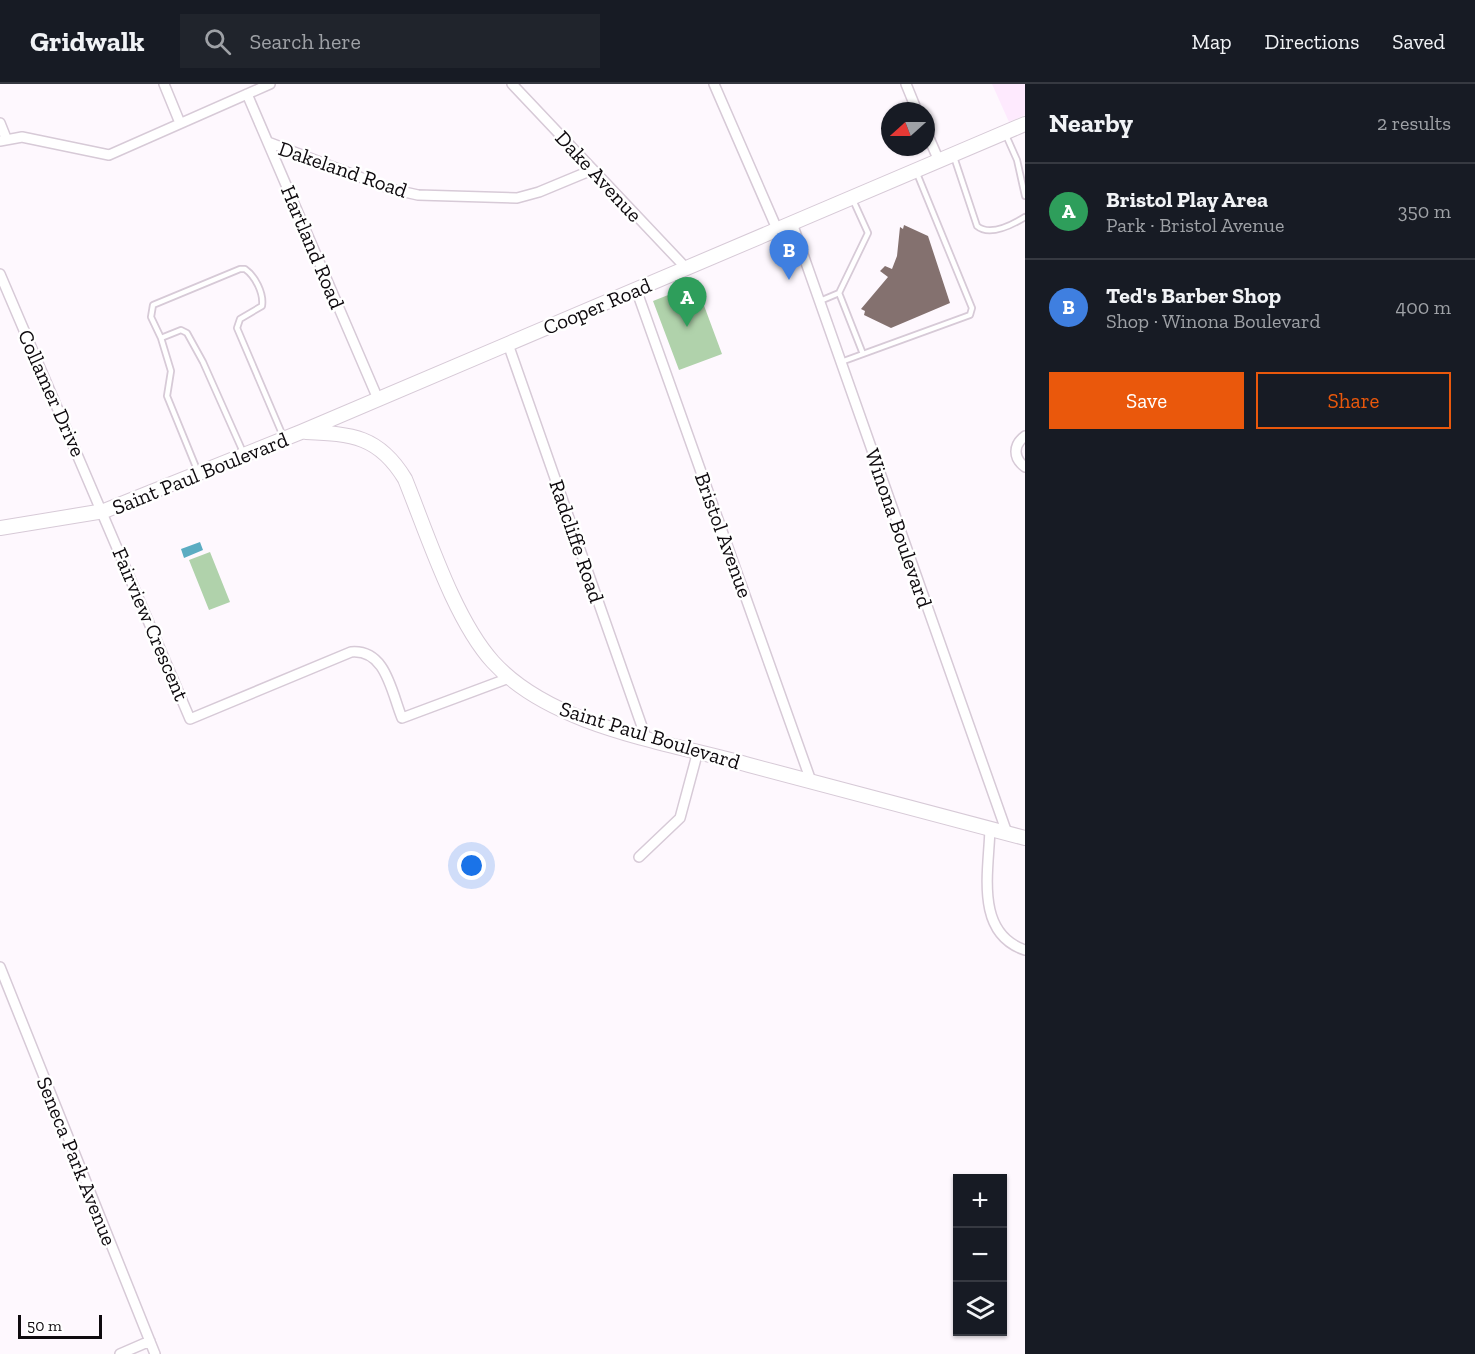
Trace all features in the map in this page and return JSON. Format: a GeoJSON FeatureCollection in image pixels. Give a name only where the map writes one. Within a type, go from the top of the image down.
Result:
{"type":"FeatureCollection","features":[{"type":"Feature","properties":{"kind":"main road","name":"Cooper Road"},"geometry":{"type":"LineString","coordinates":[[301,432],[1025,124]]}},
{"type":"Feature","properties":{"kind":"main road","name":"Saint Paul Boulevard"},"geometry":{"type":"LineString","coordinates":[[0,528],[104,511],[301,432],[357,437],[384,451],[396,464],[468,626],[479,644],[509,678],[526,692],[554,707],[646,738],[1025,838]]}},
{"type":"Feature","properties":{"kind":"street"},"geometry":{"type":"LineString","coordinates":[[164,84],[180,123]]}},
{"type":"Feature","properties":{"kind":"street"},"geometry":{"type":"LineString","coordinates":[[0,123],[3,139],[21,137],[109,155],[270,84]]}},
{"type":"Feature","properties":{"kind":"street","name":"Dake Avenue"},"geometry":{"type":"LineString","coordinates":[[512,84],[686,268]]}},
{"type":"Feature","properties":{"kind":"street"},"geometry":{"type":"LineString","coordinates":[[714,84],[777,229]]}},
{"type":"Feature","properties":{"kind":"street"},"geometry":{"type":"LineString","coordinates":[[906,84],[913,102]]}},
{"type":"Feature","properties":{"kind":"street","name":"Hartland Road"},"geometry":{"type":"LineString","coordinates":[[247,94],[378,399]]}},
{"type":"Feature","properties":{"kind":"street","name":"Dakeland Road"},"geometry":{"type":"LineString","coordinates":[[268,142],[392,189],[418,195],[517,198],[539,192],[592,170]]}},
{"type":"Feature","properties":{"kind":"street"},"geometry":{"type":"LineString","coordinates":[[935,151],[939,160]]}},
{"type":"Feature","properties":{"kind":"street","name":"Winona Boulevard"},"geometry":{"type":"LineString","coordinates":[[792,223],[1007,833]]}},
{"type":"Feature","properties":{"kind":"street","name":"Collamer Drive"},"geometry":{"type":"LineString","coordinates":[[0,274],[104,511]]}},
{"type":"Feature","properties":{"kind":"street","name":"Bristol Avenue"},"geometry":{"type":"LineString","coordinates":[[636,290],[811,781]]}},
{"type":"Feature","properties":{"kind":"street","name":"Radcliffe Road"},"geometry":{"type":"LineString","coordinates":[[508,344],[646,738]]}},
{"type":"Feature","properties":{"kind":"street"},"geometry":{"type":"LineString","coordinates":[[1025,436],[1019,440],[1015,451],[1019,461],[1025,467]]}},
{"type":"Feature","properties":{"kind":"street","name":"Fairview Crescent"},"geometry":{"type":"LineString","coordinates":[[104,511],[190,718],[351,652],[370,654],[378,660],[402,718],[509,678]]}},
{"type":"Feature","properties":{"kind":"street"},"geometry":{"type":"LineString","coordinates":[[639,857],[680,818],[698,751]]}},
{"type":"Feature","properties":{"kind":"street"},"geometry":{"type":"LineString","coordinates":[[990,828],[989,913],[999,934],[1010,943],[1025,950]]}},
{"type":"Feature","properties":{"kind":"street","name":"Seneca Park Avenue"},"geometry":{"type":"LineString","coordinates":[[0,967],[155,1354]]}},
{"type":"Feature","properties":{"kind":"street"},"geometry":{"type":"LineString","coordinates":[[120,1354],[150,1341]]}},
{"type":"Feature","properties":{"kind":"lane"},"geometry":{"type":"LineString","coordinates":[[1005,132],[1018,166],[1025,196]]}},
{"type":"Feature","properties":{"kind":"lane"},"geometry":{"type":"LineString","coordinates":[[954,154],[959,179],[977,226],[983,231],[993,231],[1025,217]]}},
{"type":"Feature","properties":{"kind":"lane"},"geometry":{"type":"LineString","coordinates":[[1018,166],[1025,164]]}},
{"type":"Feature","properties":{"kind":"lane"},"geometry":{"type":"LineString","coordinates":[[841,362],[970,315],[972,308],[916,170]]}},
{"type":"Feature","properties":{"kind":"lane"},"geometry":{"type":"LineString","coordinates":[[820,301],[839,293],[868,232],[852,197]]}},
{"type":"Feature","properties":{"kind":"lane"},"geometry":{"type":"LineString","coordinates":[[199,473],[167,396],[171,371],[161,338],[151,317],[153,305],[245,268],[252,274],[263,298],[262,306],[240,319],[237,328],[284,439]]}},
{"type":"Feature","properties":{"kind":"lane"},"geometry":{"type":"LineString","coordinates":[[839,293],[863,354]]}},
{"type":"Feature","properties":{"kind":"lane"},"geometry":{"type":"LineString","coordinates":[[161,338],[181,330],[187,333],[204,362],[244,455]]}},
{"type":"Feature","properties":{"kind":"shaded area"},"geometry":{"type":"Polygon","coordinates":[[[992,84],[1025,84],[1025,115],[1009,122],[992,84]]]}},
{"type":"Feature","properties":{"kind":"green space"},"geometry":{"type":"Polygon","coordinates":[[[696,284],[722,354],[679,370],[653,301],[696,284]]]}},
{"type":"Feature","properties":{"kind":"green space"},"geometry":{"type":"Polygon","coordinates":[[[210,552],[230,602],[209,610],[189,560],[210,552]]]}},
{"type":"Feature","properties":{"kind":"water"},"geometry":{"type":"Polygon","coordinates":[[[200,542],[203,550],[184,558],[181,549],[200,542]]]}},
{"type":"Feature","properties":{"kind":"building"},"geometry":{"type":"Polygon","coordinates":[[[904,225],[928,236],[950,303],[891,328],[864,315],[865,311],[861,309],[888,277],[880,271],[885,266],[892,269],[897,256],[900,227],[903,229],[904,225]]]}},
{"type":"Feature","properties":{"kind":"place","name":"Ted's Barber Shop"},"geometry":{"type":"Point","coordinates":[789,280]}},
{"type":"Feature","properties":{"kind":"place","name":"Bristol Play Area"},"geometry":{"type":"Point","coordinates":[687,327]}}]}
